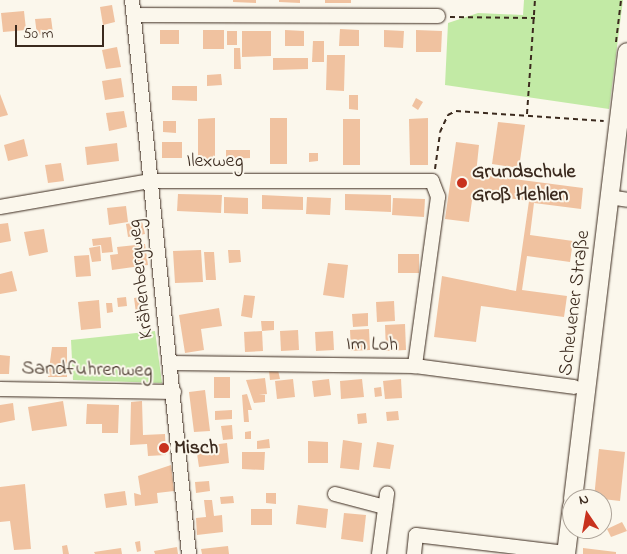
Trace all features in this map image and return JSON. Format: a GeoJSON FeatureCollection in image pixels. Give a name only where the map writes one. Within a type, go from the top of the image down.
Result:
{"type":"FeatureCollection","features":[{"type":"Feature","properties":{"kind":"main road","name":"Scheuener Straße"},"geometry":{"type":"LineString","coordinates":[[574,489],[627,52]]}},
{"type":"Feature","properties":{"kind":"main road"},"geometry":{"type":"LineString","coordinates":[[566,554],[568,539]]}},
{"type":"Feature","properties":{"kind":"street","name":"Krähenbergweg"},"geometry":{"type":"LineString","coordinates":[[132,0],[174,392],[189,554]]}},
{"type":"Feature","properties":{"kind":"street"},"geometry":{"type":"LineString","coordinates":[[134,14],[438,16]]}},
{"type":"Feature","properties":{"kind":"street","name":"Ilexweg"},"geometry":{"type":"LineString","coordinates":[[0,206],[151,181],[432,181]]}},
{"type":"Feature","properties":{"kind":"street","name":"Im Loh"},"geometry":{"type":"LineString","coordinates":[[170,363],[415,366],[438,196],[432,181]]}},
{"type":"Feature","properties":{"kind":"street"},"geometry":{"type":"LineString","coordinates":[[609,198],[627,200]]}},
{"type":"Feature","properties":{"kind":"street"},"geometry":{"type":"LineString","coordinates":[[415,366],[574,387]]}},
{"type":"Feature","properties":{"kind":"street","name":"Sandfuhrenweg"},"geometry":{"type":"LineString","coordinates":[[0,389],[174,392]]}},
{"type":"Feature","properties":{"kind":"street"},"geometry":{"type":"LineString","coordinates":[[335,494],[386,501],[379,554]]}},
{"type":"Feature","properties":{"kind":"street"},"geometry":{"type":"LineString","coordinates":[[414,554],[416,535],[566,554]]}},
{"type":"Feature","properties":{"kind":"path"},"geometry":{"type":"LineString","coordinates":[[528,114],[535,0]]}},
{"type":"Feature","properties":{"kind":"path"},"geometry":{"type":"LineString","coordinates":[[438,16],[535,18]]}},
{"type":"Feature","properties":{"kind":"path"},"geometry":{"type":"LineString","coordinates":[[432,181],[440,132],[448,115],[456,111],[528,114],[607,121]]}},
{"type":"Feature","properties":{"kind":"green space"},"geometry":{"type":"Polygon","coordinates":[[[524,0],[623,0],[609,109],[445,85],[448,23],[478,13],[523,15],[524,0]]]}},
{"type":"Feature","properties":{"kind":"green space"},"geometry":{"type":"Polygon","coordinates":[[[155,331],[162,383],[73,380],[71,340],[155,331]]]}},
{"type":"Feature","properties":{"kind":"building"},"geometry":{"type":"Polygon","coordinates":[[[233,0],[256,0],[256,3],[233,2],[233,0]]]}},
{"type":"Feature","properties":{"kind":"building"},"geometry":{"type":"Polygon","coordinates":[[[279,0],[300,0],[300,3],[279,2],[279,0]]]}},
{"type":"Feature","properties":{"kind":"building"},"geometry":{"type":"Polygon","coordinates":[[[325,0],[351,0],[351,3],[325,3],[325,0]]]}},
{"type":"Feature","properties":{"kind":"building"},"geometry":{"type":"Polygon","coordinates":[[[112,5],[115,22],[103,25],[100,7],[112,5]]]}},
{"type":"Feature","properties":{"kind":"building"},"geometry":{"type":"Polygon","coordinates":[[[24,11],[26,30],[3,32],[1,13],[24,11]]]}},
{"type":"Feature","properties":{"kind":"building"},"geometry":{"type":"Polygon","coordinates":[[[51,18],[53,33],[37,35],[35,19],[51,18]]]}},
{"type":"Feature","properties":{"kind":"building"},"geometry":{"type":"Polygon","coordinates":[[[340,29],[359,30],[359,46],[339,46],[340,29]]]}},
{"type":"Feature","properties":{"kind":"building"},"geometry":{"type":"Polygon","coordinates":[[[160,30],[179,30],[179,44],[160,44],[160,30]]]}},
{"type":"Feature","properties":{"kind":"building"},"geometry":{"type":"Polygon","coordinates":[[[203,30],[224,30],[224,49],[203,49],[203,30]]]}},
{"type":"Feature","properties":{"kind":"building"},"geometry":{"type":"Polygon","coordinates":[[[285,30],[304,31],[304,46],[285,46],[285,30]]]}},
{"type":"Feature","properties":{"kind":"building"},"geometry":{"type":"Polygon","coordinates":[[[384,30],[404,31],[403,48],[384,47],[384,30]]]}},
{"type":"Feature","properties":{"kind":"building"},"geometry":{"type":"Polygon","coordinates":[[[416,30],[442,31],[441,52],[416,52],[416,30]]]}},
{"type":"Feature","properties":{"kind":"building"},"geometry":{"type":"Polygon","coordinates":[[[227,31],[237,31],[237,45],[227,45],[227,31]]]}},
{"type":"Feature","properties":{"kind":"building"},"geometry":{"type":"Polygon","coordinates":[[[242,31],[271,31],[271,56],[242,57],[242,31]]]}},
{"type":"Feature","properties":{"kind":"building"},"geometry":{"type":"Polygon","coordinates":[[[313,41],[324,41],[324,62],[312,62],[313,41]]]}},
{"type":"Feature","properties":{"kind":"building"},"geometry":{"type":"Polygon","coordinates":[[[117,47],[121,67],[106,69],[102,50],[117,47]]]}},
{"type":"Feature","properties":{"kind":"building"},"geometry":{"type":"Polygon","coordinates":[[[234,48],[240,48],[241,69],[234,69],[234,48]]]}},
{"type":"Feature","properties":{"kind":"building"},"geometry":{"type":"Polygon","coordinates":[[[327,55],[345,55],[344,91],[326,90],[327,55]]]}},
{"type":"Feature","properties":{"kind":"building"},"geometry":{"type":"Polygon","coordinates":[[[273,58],[308,58],[308,69],[273,70],[273,58]]]}},
{"type":"Feature","properties":{"kind":"building"},"geometry":{"type":"Polygon","coordinates":[[[221,74],[222,85],[207,86],[207,75],[221,74]]]}},
{"type":"Feature","properties":{"kind":"building"},"geometry":{"type":"Polygon","coordinates":[[[121,78],[124,97],[105,100],[102,81],[121,78]]]}},
{"type":"Feature","properties":{"kind":"building"},"geometry":{"type":"Polygon","coordinates":[[[172,86],[197,86],[197,101],[172,100],[172,86]]]}},
{"type":"Feature","properties":{"kind":"building"},"geometry":{"type":"Polygon","coordinates":[[[0,94],[8,115],[0,117],[0,94]]]}},
{"type":"Feature","properties":{"kind":"building"},"geometry":{"type":"Polygon","coordinates":[[[349,95],[358,95],[358,110],[349,109],[349,95]]]}},
{"type":"Feature","properties":{"kind":"building"},"geometry":{"type":"Polygon","coordinates":[[[416,98],[423,102],[418,110],[412,106],[416,98]]]}},
{"type":"Feature","properties":{"kind":"building"},"geometry":{"type":"Polygon","coordinates":[[[124,111],[127,127],[109,131],[106,113],[124,111]]]}},
{"type":"Feature","properties":{"kind":"building"},"geometry":{"type":"Polygon","coordinates":[[[215,118],[215,162],[198,163],[198,119],[215,118]]]}},
{"type":"Feature","properties":{"kind":"building"},"geometry":{"type":"Polygon","coordinates":[[[270,118],[287,118],[287,164],[270,164],[270,118]]]}},
{"type":"Feature","properties":{"kind":"building"},"geometry":{"type":"Polygon","coordinates":[[[428,118],[428,165],[410,165],[409,119],[428,118]]]}},
{"type":"Feature","properties":{"kind":"building"},"geometry":{"type":"Polygon","coordinates":[[[343,119],[360,119],[360,165],[343,165],[343,119]]]}},
{"type":"Feature","properties":{"kind":"building"},"geometry":{"type":"Polygon","coordinates":[[[163,121],[176,121],[176,133],[163,132],[163,121]]]}},
{"type":"Feature","properties":{"kind":"building"},"geometry":{"type":"Polygon","coordinates":[[[498,122],[525,125],[519,168],[492,164],[498,122]]]}},
{"type":"Feature","properties":{"kind":"building"},"geometry":{"type":"Polygon","coordinates":[[[24,139],[28,156],[8,161],[4,145],[24,139]]]}},
{"type":"Feature","properties":{"kind":"building"},"geometry":{"type":"Polygon","coordinates":[[[162,142],[182,142],[182,158],[162,158],[162,142]]]}},
{"type":"Feature","properties":{"kind":"building"},"geometry":{"type":"Polygon","coordinates":[[[456,142],[479,145],[476,174],[583,188],[581,209],[534,203],[530,235],[573,241],[570,262],[527,256],[522,290],[567,296],[564,317],[481,306],[476,342],[434,337],[442,276],[516,291],[529,201],[473,193],[469,222],[445,219],[456,142]]]}},
{"type":"Feature","properties":{"kind":"building"},"geometry":{"type":"Polygon","coordinates":[[[117,143],[119,161],[87,165],[85,147],[117,143]]]}},
{"type":"Feature","properties":{"kind":"building"},"geometry":{"type":"Polygon","coordinates":[[[226,150],[250,150],[250,158],[226,159],[226,150]]]}},
{"type":"Feature","properties":{"kind":"building"},"geometry":{"type":"Polygon","coordinates":[[[309,153],[318,153],[318,161],[309,162],[309,153]]]}},
{"type":"Feature","properties":{"kind":"building"},"geometry":{"type":"Polygon","coordinates":[[[61,163],[64,181],[48,183],[45,165],[61,163]]]}},
{"type":"Feature","properties":{"kind":"building"},"geometry":{"type":"Polygon","coordinates":[[[178,194],[222,195],[221,213],[177,211],[178,194]]]}},
{"type":"Feature","properties":{"kind":"building"},"geometry":{"type":"Polygon","coordinates":[[[345,194],[391,195],[391,212],[345,210],[345,194]]]}},
{"type":"Feature","properties":{"kind":"building"},"geometry":{"type":"Polygon","coordinates":[[[262,195],[303,197],[303,210],[262,209],[262,195]]]}},
{"type":"Feature","properties":{"kind":"building"},"geometry":{"type":"Polygon","coordinates":[[[224,197],[248,198],[248,214],[224,213],[224,197]]]}},
{"type":"Feature","properties":{"kind":"building"},"geometry":{"type":"Polygon","coordinates":[[[307,197],[331,198],[330,215],[306,214],[307,197]]]}},
{"type":"Feature","properties":{"kind":"building"},"geometry":{"type":"Polygon","coordinates":[[[393,198],[425,199],[424,217],[392,215],[393,198]]]}},
{"type":"Feature","properties":{"kind":"building"},"geometry":{"type":"Polygon","coordinates":[[[126,206],[128,222],[109,225],[107,208],[126,206]]]}},
{"type":"Feature","properties":{"kind":"building"},"geometry":{"type":"Polygon","coordinates":[[[142,221],[145,234],[128,237],[126,224],[142,221]]]}},
{"type":"Feature","properties":{"kind":"building"},"geometry":{"type":"Polygon","coordinates":[[[8,223],[11,241],[0,243],[0,224],[8,223]]]}},
{"type":"Feature","properties":{"kind":"building"},"geometry":{"type":"Polygon","coordinates":[[[44,229],[48,252],[29,256],[24,232],[44,229]]]}},
{"type":"Feature","properties":{"kind":"building"},"geometry":{"type":"Polygon","coordinates":[[[111,237],[113,252],[102,253],[101,245],[93,246],[92,239],[111,237]]]}},
{"type":"Feature","properties":{"kind":"building"},"geometry":{"type":"Polygon","coordinates":[[[145,244],[148,265],[112,270],[110,255],[118,254],[117,247],[145,244]]]}},
{"type":"Feature","properties":{"kind":"building"},"geometry":{"type":"Polygon","coordinates":[[[100,246],[101,261],[92,262],[89,248],[100,246]]]}},
{"type":"Feature","properties":{"kind":"building"},"geometry":{"type":"Polygon","coordinates":[[[201,250],[203,282],[175,283],[173,251],[201,250]]]}},
{"type":"Feature","properties":{"kind":"building"},"geometry":{"type":"Polygon","coordinates":[[[228,250],[240,250],[241,262],[229,263],[228,250]]]}},
{"type":"Feature","properties":{"kind":"building"},"geometry":{"type":"Polygon","coordinates":[[[204,252],[214,252],[216,280],[206,280],[204,252]]]}},
{"type":"Feature","properties":{"kind":"building"},"geometry":{"type":"Polygon","coordinates":[[[398,254],[419,254],[419,273],[398,273],[398,254]]]}},
{"type":"Feature","properties":{"kind":"building"},"geometry":{"type":"Polygon","coordinates":[[[89,255],[91,276],[76,277],[74,256],[89,255]]]}},
{"type":"Feature","properties":{"kind":"building"},"geometry":{"type":"Polygon","coordinates":[[[328,263],[348,265],[344,298],[323,295],[328,263]]]}},
{"type":"Feature","properties":{"kind":"building"},"geometry":{"type":"Polygon","coordinates":[[[12,271],[17,291],[0,294],[0,274],[12,271]]]}},
{"type":"Feature","properties":{"kind":"building"},"geometry":{"type":"Polygon","coordinates":[[[244,295],[255,296],[252,318],[241,316],[244,295]]]}},
{"type":"Feature","properties":{"kind":"building"},"geometry":{"type":"Polygon","coordinates":[[[147,296],[150,311],[136,313],[134,298],[147,296]]]}},
{"type":"Feature","properties":{"kind":"building"},"geometry":{"type":"Polygon","coordinates":[[[126,297],[127,306],[118,307],[117,298],[126,297]]]}},
{"type":"Feature","properties":{"kind":"building"},"geometry":{"type":"Polygon","coordinates":[[[99,300],[101,328],[81,330],[78,302],[99,300]]]}},
{"type":"Feature","properties":{"kind":"building"},"geometry":{"type":"Polygon","coordinates":[[[394,301],[395,321],[377,322],[376,302],[394,301]]]}},
{"type":"Feature","properties":{"kind":"building"},"geometry":{"type":"Polygon","coordinates":[[[106,303],[112,303],[113,312],[107,313],[106,303]]]}},
{"type":"Feature","properties":{"kind":"building"},"geometry":{"type":"Polygon","coordinates":[[[219,308],[222,326],[201,329],[204,350],[185,353],[179,315],[219,308]]]}},
{"type":"Feature","properties":{"kind":"building"},"geometry":{"type":"Polygon","coordinates":[[[368,313],[368,326],[353,327],[352,314],[368,313]]]}},
{"type":"Feature","properties":{"kind":"building"},"geometry":{"type":"Polygon","coordinates":[[[261,321],[274,321],[274,330],[262,331],[261,321]]]}},
{"type":"Feature","properties":{"kind":"building"},"geometry":{"type":"Polygon","coordinates":[[[405,324],[406,350],[386,351],[385,325],[405,324]]]}},
{"type":"Feature","properties":{"kind":"building"},"geometry":{"type":"Polygon","coordinates":[[[369,329],[370,350],[351,351],[350,330],[369,329]]]}},
{"type":"Feature","properties":{"kind":"building"},"geometry":{"type":"Polygon","coordinates":[[[298,330],[299,350],[281,351],[280,331],[298,330]]]}},
{"type":"Feature","properties":{"kind":"building"},"geometry":{"type":"Polygon","coordinates":[[[262,331],[263,351],[245,352],[244,332],[262,331]]]}},
{"type":"Feature","properties":{"kind":"building"},"geometry":{"type":"Polygon","coordinates":[[[333,331],[334,350],[316,351],[315,332],[333,331]]]}},
{"type":"Feature","properties":{"kind":"building"},"geometry":{"type":"Polygon","coordinates":[[[52,347],[67,347],[67,377],[48,377],[52,347]]]}},
{"type":"Feature","properties":{"kind":"building"},"geometry":{"type":"Polygon","coordinates":[[[0,355],[10,356],[9,374],[0,374],[0,355]]]}},
{"type":"Feature","properties":{"kind":"building"},"geometry":{"type":"Polygon","coordinates":[[[278,370],[280,379],[270,380],[269,371],[278,370]]]}},
{"type":"Feature","properties":{"kind":"building"},"geometry":{"type":"Polygon","coordinates":[[[214,377],[230,377],[230,398],[214,398],[214,377]]]}},
{"type":"Feature","properties":{"kind":"building"},"geometry":{"type":"Polygon","coordinates":[[[265,378],[267,394],[259,395],[265,395],[265,402],[254,403],[246,380],[265,378]]]}},
{"type":"Feature","properties":{"kind":"building"},"geometry":{"type":"Polygon","coordinates":[[[293,379],[295,397],[277,399],[275,381],[293,379]]]}},
{"type":"Feature","properties":{"kind":"building"},"geometry":{"type":"Polygon","coordinates":[[[329,379],[331,395],[314,397],[312,381],[329,379]]]}},
{"type":"Feature","properties":{"kind":"building"},"geometry":{"type":"Polygon","coordinates":[[[362,379],[364,397],[341,399],[340,381],[362,379]]]}},
{"type":"Feature","properties":{"kind":"building"},"geometry":{"type":"Polygon","coordinates":[[[401,379],[402,398],[385,399],[383,381],[401,379]]]}},
{"type":"Feature","properties":{"kind":"building"},"geometry":{"type":"Polygon","coordinates":[[[381,387],[382,396],[375,397],[374,388],[381,387]]]}},
{"type":"Feature","properties":{"kind":"building"},"geometry":{"type":"Polygon","coordinates":[[[205,390],[210,431],[194,432],[189,392],[205,390]]]}},
{"type":"Feature","properties":{"kind":"building"},"geometry":{"type":"Polygon","coordinates":[[[247,394],[252,410],[248,410],[249,422],[244,422],[242,395],[247,394]]]}},
{"type":"Feature","properties":{"kind":"building"},"geometry":{"type":"Polygon","coordinates":[[[63,401],[67,426],[32,431],[28,407],[63,401]]]}},
{"type":"Feature","properties":{"kind":"building"},"geometry":{"type":"Polygon","coordinates":[[[142,401],[143,435],[165,434],[166,455],[148,456],[147,444],[130,445],[131,402],[142,401]]]}},
{"type":"Feature","properties":{"kind":"building"},"geometry":{"type":"Polygon","coordinates":[[[13,403],[15,420],[0,423],[0,405],[13,403]]]}},
{"type":"Feature","properties":{"kind":"building"},"geometry":{"type":"Polygon","coordinates":[[[87,404],[119,405],[118,433],[102,433],[102,424],[86,424],[87,404]]]}},
{"type":"Feature","properties":{"kind":"building"},"geometry":{"type":"Polygon","coordinates":[[[232,410],[232,419],[215,420],[215,411],[232,410]]]}},
{"type":"Feature","properties":{"kind":"building"},"geometry":{"type":"Polygon","coordinates":[[[398,411],[399,420],[387,421],[386,412],[398,411]]]}},
{"type":"Feature","properties":{"kind":"building"},"geometry":{"type":"Polygon","coordinates":[[[366,413],[367,423],[358,424],[357,414],[366,413]]]}},
{"type":"Feature","properties":{"kind":"building"},"geometry":{"type":"Polygon","coordinates":[[[232,425],[233,439],[223,440],[221,426],[232,425]]]}},
{"type":"Feature","properties":{"kind":"building"},"geometry":{"type":"Polygon","coordinates":[[[251,431],[251,439],[245,439],[245,432],[251,431]]]}},
{"type":"Feature","properties":{"kind":"building"},"geometry":{"type":"Polygon","coordinates":[[[269,439],[270,448],[257,449],[257,441],[269,439]]]}},
{"type":"Feature","properties":{"kind":"building"},"geometry":{"type":"Polygon","coordinates":[[[343,440],[362,443],[359,470],[340,468],[343,440]]]}},
{"type":"Feature","properties":{"kind":"building"},"geometry":{"type":"Polygon","coordinates":[[[308,441],[328,442],[328,463],[308,463],[308,441]]]}},
{"type":"Feature","properties":{"kind":"building"},"geometry":{"type":"Polygon","coordinates":[[[377,442],[394,445],[390,469],[373,467],[377,442]]]}},
{"type":"Feature","properties":{"kind":"building"},"geometry":{"type":"Polygon","coordinates":[[[227,443],[229,463],[199,467],[196,447],[227,443]]]}},
{"type":"Feature","properties":{"kind":"building"},"geometry":{"type":"Polygon","coordinates":[[[599,449],[625,452],[620,501],[612,500],[612,489],[595,489],[599,449]]]}},
{"type":"Feature","properties":{"kind":"building"},"geometry":{"type":"Polygon","coordinates":[[[242,452],[265,452],[264,470],[242,469],[242,452]]]}},
{"type":"Feature","properties":{"kind":"building"},"geometry":{"type":"Polygon","coordinates":[[[171,465],[174,491],[157,493],[158,503],[135,506],[134,493],[141,495],[138,476],[171,465]]]}},
{"type":"Feature","properties":{"kind":"building"},"geometry":{"type":"Polygon","coordinates":[[[209,481],[210,491],[196,493],[195,482],[209,481]]]}},
{"type":"Feature","properties":{"kind":"building"},"geometry":{"type":"Polygon","coordinates":[[[25,484],[31,549],[14,550],[10,521],[0,522],[0,487],[25,484]]]}},
{"type":"Feature","properties":{"kind":"building"},"geometry":{"type":"Polygon","coordinates":[[[125,491],[127,505],[106,508],[104,494],[125,491]]]}},
{"type":"Feature","properties":{"kind":"building"},"geometry":{"type":"Polygon","coordinates":[[[266,493],[276,493],[276,504],[266,503],[266,493]]]}},
{"type":"Feature","properties":{"kind":"building"},"geometry":{"type":"Polygon","coordinates":[[[233,496],[234,503],[221,504],[220,497],[233,496]]]}},
{"type":"Feature","properties":{"kind":"building"},"geometry":{"type":"Polygon","coordinates":[[[204,500],[212,500],[214,516],[222,515],[223,532],[197,535],[196,518],[206,517],[204,500]]]}},
{"type":"Feature","properties":{"kind":"building"},"geometry":{"type":"Polygon","coordinates":[[[298,505],[328,509],[326,528],[296,524],[298,505]]]}},
{"type":"Feature","properties":{"kind":"building"},"geometry":{"type":"Polygon","coordinates":[[[251,509],[272,509],[272,525],[251,525],[251,509]]]}},
{"type":"Feature","properties":{"kind":"building"},"geometry":{"type":"Polygon","coordinates":[[[344,513],[366,515],[363,542],[341,539],[344,513]]]}},
{"type":"Feature","properties":{"kind":"building"},"geometry":{"type":"Polygon","coordinates":[[[622,522],[627,531],[612,537],[612,527],[622,522]]]}},
{"type":"Feature","properties":{"kind":"building"},"geometry":{"type":"Polygon","coordinates":[[[140,541],[141,551],[137,552],[135,542],[140,541]]]}},
{"type":"Feature","properties":{"kind":"building"},"geometry":{"type":"Polygon","coordinates":[[[67,545],[69,554],[63,554],[62,546],[67,545]]]}},
{"type":"Feature","properties":{"kind":"building"},"geometry":{"type":"Polygon","coordinates":[[[228,546],[229,554],[202,554],[201,549],[228,546]]]}},
{"type":"Feature","properties":{"kind":"building"},"geometry":{"type":"Polygon","coordinates":[[[177,547],[178,554],[155,554],[154,551],[177,547]]]}},
{"type":"Feature","properties":{"kind":"building"},"geometry":{"type":"Polygon","coordinates":[[[121,548],[122,554],[95,554],[94,552],[121,548]]]}},
{"type":"Feature","properties":{"kind":"building"},"geometry":{"type":"Polygon","coordinates":[[[583,548],[616,552],[616,554],[583,554],[583,548]]]}},
{"type":"Feature","properties":{"kind":"place","name":"Grundschule Groß Hehlen"},"geometry":{"type":"Point","coordinates":[462,183]}},
{"type":"Feature","properties":{"kind":"place","name":"Misch"},"geometry":{"type":"Point","coordinates":[164,448]}}]}
